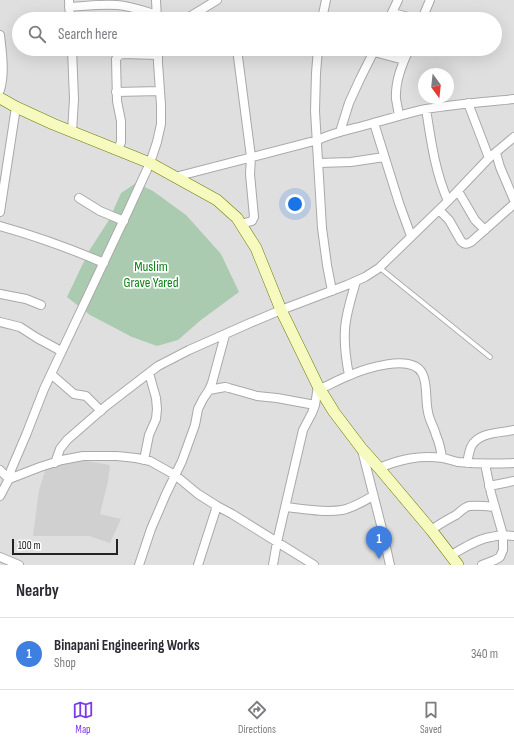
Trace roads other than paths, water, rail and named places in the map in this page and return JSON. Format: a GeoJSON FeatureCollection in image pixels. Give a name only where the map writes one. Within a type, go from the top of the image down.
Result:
{"type":"FeatureCollection","features":[{"type":"Feature","properties":{"kind":"main road"},"geometry":{"type":"LineString","coordinates":[[0,98],[16,107],[72,132],[150,163],[217,200],[237,218],[256,248],[281,310],[319,388],[334,412],[362,449],[431,530],[458,565]]}},
{"type":"Feature","properties":{"kind":"street"},"geometry":{"type":"LineString","coordinates":[[156,0],[157,12]]}},
{"type":"Feature","properties":{"kind":"street"},"geometry":{"type":"LineString","coordinates":[[197,12],[217,0]]}},
{"type":"Feature","properties":{"kind":"street"},"geometry":{"type":"LineString","coordinates":[[323,12],[326,0]]}},
{"type":"Feature","properties":{"kind":"street"},"geometry":{"type":"LineString","coordinates":[[392,12],[398,0]]}},
{"type":"Feature","properties":{"kind":"street"},"geometry":{"type":"LineString","coordinates":[[425,12],[430,0]]}},
{"type":"Feature","properties":{"kind":"street"},"geometry":{"type":"LineString","coordinates":[[69,4],[117,5],[131,7],[144,12]]}},
{"type":"Feature","properties":{"kind":"street"},"geometry":{"type":"LineString","coordinates":[[0,35],[3,62],[2,83],[0,90]]}},
{"type":"Feature","properties":{"kind":"street"},"geometry":{"type":"LineString","coordinates":[[72,56],[74,99],[72,132]]}},
{"type":"Feature","properties":{"kind":"street"},"geometry":{"type":"LineString","coordinates":[[118,56],[116,59],[116,92],[121,121],[121,142],[118,150]]}},
{"type":"Feature","properties":{"kind":"street"},"geometry":{"type":"LineString","coordinates":[[0,496],[9,479],[11,470],[61,351],[124,221],[150,163],[161,124],[158,56]]}},
{"type":"Feature","properties":{"kind":"street"},"geometry":{"type":"LineString","coordinates":[[238,56],[251,158],[250,174],[254,217],[252,221],[241,224]]}},
{"type":"Feature","properties":{"kind":"street"},"geometry":{"type":"LineString","coordinates":[[317,56],[315,111],[318,140],[322,228],[332,291]]}},
{"type":"Feature","properties":{"kind":"street"},"geometry":{"type":"LineString","coordinates":[[340,132],[349,104],[371,56]]}},
{"type":"Feature","properties":{"kind":"street"},"geometry":{"type":"LineString","coordinates":[[392,56],[404,60]]}},
{"type":"Feature","properties":{"kind":"street"},"geometry":{"type":"LineString","coordinates":[[399,115],[396,100],[396,87],[406,56]]}},
{"type":"Feature","properties":{"kind":"street"},"geometry":{"type":"LineString","coordinates":[[116,92],[160,91]]}},
{"type":"Feature","properties":{"kind":"street"},"geometry":{"type":"LineString","coordinates":[[175,177],[251,158],[282,148],[318,140],[399,115],[426,109],[468,103],[514,99]]}},
{"type":"Feature","properties":{"kind":"street"},"geometry":{"type":"LineString","coordinates":[[468,103],[514,200]]}},
{"type":"Feature","properties":{"kind":"street"},"geometry":{"type":"LineString","coordinates":[[0,212],[16,107]]}},
{"type":"Feature","properties":{"kind":"street"},"geometry":{"type":"LineString","coordinates":[[426,109],[438,173],[448,201]]}},
{"type":"Feature","properties":{"kind":"street"},"geometry":{"type":"LineString","coordinates":[[374,123],[411,236]]}},
{"type":"Feature","properties":{"kind":"street"},"geometry":{"type":"LineString","coordinates":[[55,463],[60,450],[67,440],[100,411],[149,373],[174,358],[281,310],[356,281],[379,268],[514,137]]}},
{"type":"Feature","properties":{"kind":"street"},"geometry":{"type":"LineString","coordinates":[[319,163],[351,162],[384,157]]}},
{"type":"Feature","properties":{"kind":"street"},"geometry":{"type":"LineString","coordinates":[[458,191],[475,220],[485,230]]}},
{"type":"Feature","properties":{"kind":"street"},"geometry":{"type":"LineString","coordinates":[[79,198],[100,211],[124,221]]}},
{"type":"Feature","properties":{"kind":"street"},"geometry":{"type":"LineString","coordinates":[[439,210],[449,220],[461,242],[467,244],[514,204]]}},
{"type":"Feature","properties":{"kind":"street"},"geometry":{"type":"LineString","coordinates":[[0,226],[20,231],[69,248],[104,263]]}},
{"type":"Feature","properties":{"kind":"street"},"geometry":{"type":"LineString","coordinates":[[349,375],[345,343],[345,329],[356,281]]}},
{"type":"Feature","properties":{"kind":"street"},"geometry":{"type":"LineString","coordinates":[[0,294],[18,297],[41,305]]}},
{"type":"Feature","properties":{"kind":"street"},"geometry":{"type":"LineString","coordinates":[[0,322],[20,327],[61,351]]}},
{"type":"Feature","properties":{"kind":"street"},"geometry":{"type":"LineString","coordinates":[[139,565],[151,529],[182,461],[195,425],[198,410],[209,390],[225,335]]}},
{"type":"Feature","properties":{"kind":"street"},"geometry":{"type":"LineString","coordinates":[[273,565],[303,430],[312,413],[319,388],[370,368],[392,364],[406,364],[417,367],[422,371],[425,377],[428,412],[440,444],[442,458]]}},
{"type":"Feature","properties":{"kind":"street"},"geometry":{"type":"LineString","coordinates":[[144,460],[148,435],[156,419],[158,409],[149,373]]}},
{"type":"Feature","properties":{"kind":"street"},"geometry":{"type":"LineString","coordinates":[[51,374],[74,394],[86,396],[100,411]]}},
{"type":"Feature","properties":{"kind":"street"},"geometry":{"type":"LineString","coordinates":[[209,390],[225,387],[257,396],[314,405]]}},
{"type":"Feature","properties":{"kind":"street"},"geometry":{"type":"LineString","coordinates":[[467,463],[471,448],[474,442],[480,437],[514,430]]}},
{"type":"Feature","properties":{"kind":"street"},"geometry":{"type":"LineString","coordinates":[[362,449],[390,565]]}},
{"type":"Feature","properties":{"kind":"street"},"geometry":{"type":"LineString","coordinates":[[9,479],[28,471],[83,456],[117,456],[144,460],[156,464],[175,475],[198,494],[314,565]]}},
{"type":"Feature","properties":{"kind":"street"},"geometry":{"type":"LineString","coordinates":[[379,468],[404,459],[419,457],[442,458],[467,463],[514,463]]}},
{"type":"Feature","properties":{"kind":"street"},"geometry":{"type":"LineString","coordinates":[[482,565],[500,557],[503,550],[503,535],[489,486],[485,464]]}},
{"type":"Feature","properties":{"kind":"street"},"geometry":{"type":"LineString","coordinates":[[0,470],[9,479]]}},
{"type":"Feature","properties":{"kind":"street"},"geometry":{"type":"LineString","coordinates":[[489,486],[514,481]]}},
{"type":"Feature","properties":{"kind":"street"},"geometry":{"type":"LineString","coordinates":[[286,507],[322,511],[343,510],[373,496]]}},
{"type":"Feature","properties":{"kind":"street"},"geometry":{"type":"LineString","coordinates":[[198,565],[217,506]]}},
{"type":"Feature","properties":{"kind":"street"},"geometry":{"type":"LineString","coordinates":[[431,530],[470,506],[495,507]]}},
{"type":"Feature","properties":{"kind":"street"},"geometry":{"type":"LineString","coordinates":[[451,556],[476,541],[503,535],[514,536]]}},
{"type":"Feature","properties":{"kind":"street"},"geometry":{"type":"LineString","coordinates":[[0,556],[19,565]]}},
{"type":"Feature","properties":{"kind":"lane"},"geometry":{"type":"LineString","coordinates":[[379,268],[490,357]]}},
{"type":"Feature","properties":{"kind":"place","name":"Binapani Engineering Works"},"geometry":{"type":"Point","coordinates":[379,559]}},
{"type":"Feature","properties":{"kind":"park label","name":"Muslim Grave Yared"},"geometry":{"type":"Point","coordinates":[151,274]}}]}
